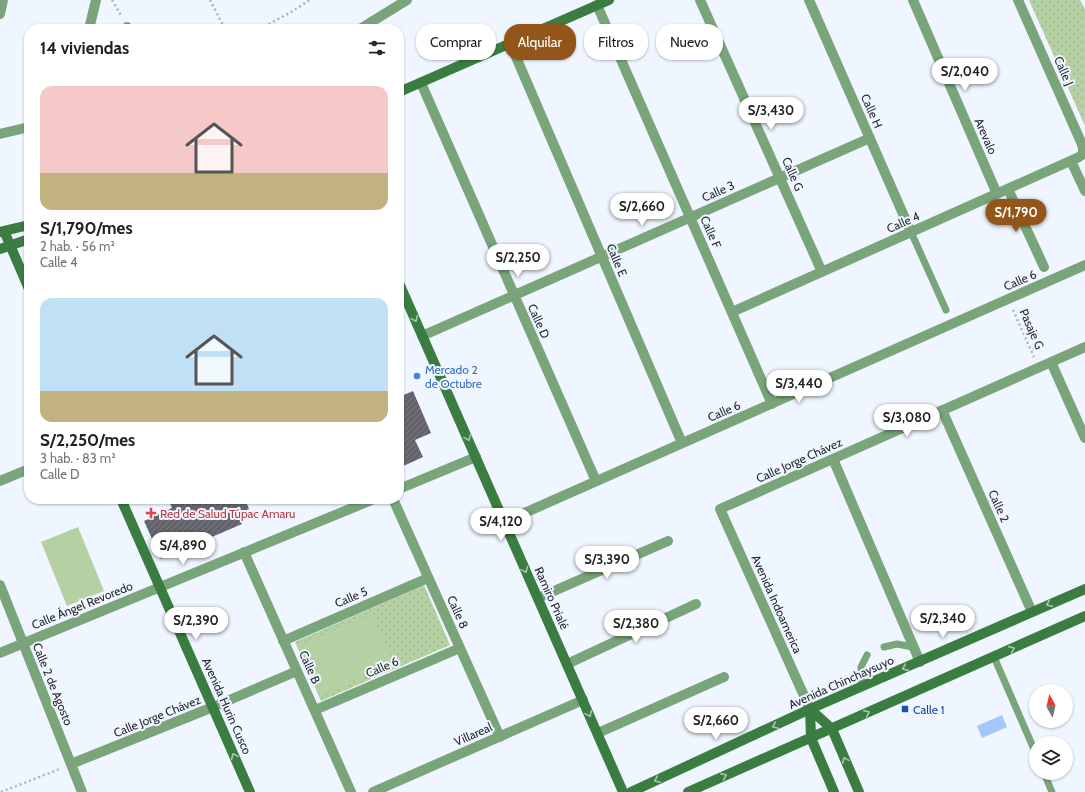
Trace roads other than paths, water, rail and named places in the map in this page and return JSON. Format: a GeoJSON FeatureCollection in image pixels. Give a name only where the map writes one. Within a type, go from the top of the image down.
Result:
{"type":"FeatureCollection","features":[{"type":"Feature","properties":{"kind":"street"},"geometry":{"type":"LineString","coordinates":[[0,14],[3,0]]}},
{"type":"Feature","properties":{"kind":"street"},"geometry":{"type":"LineString","coordinates":[[90,24],[96,0]]}},
{"type":"Feature","properties":{"kind":"street"},"geometry":{"type":"LineString","coordinates":[[368,24],[407,0]]}},
{"type":"Feature","properties":{"kind":"street"},"geometry":{"type":"LineString","coordinates":[[554,24],[609,0]]}},
{"type":"Feature","properties":{"kind":"street","name":"Calle G"},"geometry":{"type":"LineString","coordinates":[[700,0],[822,272]]}},
{"type":"Feature","properties":{"kind":"street","name":"Calle H"},"geometry":{"type":"LineString","coordinates":[[809,0],[911,232]]}},
{"type":"Feature","properties":{"kind":"street","name":"Arevalo"},"geometry":{"type":"LineString","coordinates":[[913,0],[997,194]]}},
{"type":"Feature","properties":{"kind":"street","name":"Calle J"},"geometry":{"type":"LineString","coordinates":[[1018,0],[1083,148],[1083,154]]}},
{"type":"Feature","properties":{"kind":"street","name":"Calle F"},"geometry":{"type":"LineString","coordinates":[[597,5],[772,404]]}},
{"type":"Feature","properties":{"kind":"street"},"geometry":{"type":"LineString","coordinates":[[404,90],[504,46]]}},
{"type":"Feature","properties":{"kind":"street","name":"Calle E"},"geometry":{"type":"LineString","coordinates":[[517,60],[682,443]]}},
{"type":"Feature","properties":{"kind":"street","name":"Calle D"},"geometry":{"type":"LineString","coordinates":[[420,83],[596,481]]}},
{"type":"Feature","properties":{"kind":"street"},"geometry":{"type":"LineString","coordinates":[[0,134],[24,128]]}},
{"type":"Feature","properties":{"kind":"street","name":"Calle 3"},"geometry":{"type":"LineString","coordinates":[[422,336],[870,138]]}},
{"type":"Feature","properties":{"kind":"street","name":"Calle 4"},"geometry":{"type":"LineString","coordinates":[[732,312],[1079,158],[1083,154]]}},
{"type":"Feature","properties":{"kind":"street"},"geometry":{"type":"LineString","coordinates":[[1071,161],[1085,191]]}},
{"type":"Feature","properties":{"kind":"street"},"geometry":{"type":"LineString","coordinates":[[1008,189],[1044,267]]}},
{"type":"Feature","properties":{"kind":"street"},"geometry":{"type":"LineString","coordinates":[[24,226],[2,232],[5,247],[24,280]]}},
{"type":"Feature","properties":{"kind":"street"},"geometry":{"type":"LineString","coordinates":[[5,247],[24,241]]}},
{"type":"Feature","properties":{"kind":"street","name":"Calle 6"},"geometry":{"type":"LineString","coordinates":[[504,522],[1085,265]]}},
{"type":"Feature","properties":{"kind":"street","name":"Ramiro Prialé"},"geometry":{"type":"LineString","coordinates":[[404,295],[624,792]]}},
{"type":"Feature","properties":{"kind":"street","name":"Calle Jorge Chávez"},"geometry":{"type":"LineString","coordinates":[[720,509],[1085,347]]}},
{"type":"Feature","properties":{"kind":"street"},"geometry":{"type":"LineString","coordinates":[[1051,362],[1085,438]]}},
{"type":"Feature","properties":{"kind":"street","name":"Calle 2"},"geometry":{"type":"LineString","coordinates":[[942,410],[1032,612]]}},
{"type":"Feature","properties":{"kind":"street"},"geometry":{"type":"LineString","coordinates":[[404,487],[476,457]]}},
{"type":"Feature","properties":{"kind":"street"},"geometry":{"type":"LineString","coordinates":[[833,459],[920,662]]}},
{"type":"Feature","properties":{"kind":"street"},"geometry":{"type":"LineString","coordinates":[[0,481],[24,471]]}},
{"type":"Feature","properties":{"kind":"street","name":"Avenida Hurin Cusco"},"geometry":{"type":"LineString","coordinates":[[123,504],[250,792]]}},
{"type":"Feature","properties":{"kind":"street","name":"Calle Ángel Revoredo"},"geometry":{"type":"LineString","coordinates":[[0,653],[362,504]]}},
{"type":"Feature","properties":{"kind":"street","name":"Calle 8"},"geometry":{"type":"LineString","coordinates":[[395,504],[500,737]]}},
{"type":"Feature","properties":{"kind":"street","name":"Avenida Indoamerica"},"geometry":{"type":"LineString","coordinates":[[720,509],[810,709],[811,738],[834,792]]}},
{"type":"Feature","properties":{"kind":"street"},"geometry":{"type":"LineString","coordinates":[[538,598],[668,541]]}},
{"type":"Feature","properties":{"kind":"street","name":"Calle B"},"geometry":{"type":"LineString","coordinates":[[244,552],[351,792]]}},
{"type":"Feature","properties":{"kind":"street","name":"Calle 5"},"geometry":{"type":"LineString","coordinates":[[284,641],[428,578]]}},
{"type":"Feature","properties":{"kind":"street","name":"Calle 2 de Agosto"},"geometry":{"type":"LineString","coordinates":[[0,585],[82,792]]}},
{"type":"Feature","properties":{"kind":"street","name":"Avenida Chinchaysuyo"},"geometry":{"type":"LineString","coordinates":[[631,792],[810,709],[1085,589]]}},
{"type":"Feature","properties":{"kind":"street"},"geometry":{"type":"LineString","coordinates":[[567,664],[696,604]]}},
{"type":"Feature","properties":{"kind":"street"},"geometry":{"type":"LineString","coordinates":[[688,792],[702,789],[811,738],[1085,616]]}},
{"type":"Feature","properties":{"kind":"street","name":"Calle 6"},"geometry":{"type":"LineString","coordinates":[[315,710],[460,648]]}},
{"type":"Feature","properties":{"kind":"street","name":"Calle Jorge Chávez"},"geometry":{"type":"LineString","coordinates":[[71,764],[213,707],[297,671]]}},
{"type":"Feature","properties":{"kind":"street"},"geometry":{"type":"LineString","coordinates":[[598,733],[724,678]]}},
{"type":"Feature","properties":{"kind":"street","name":"Villareal"},"geometry":{"type":"LineString","coordinates":[[373,792],[583,700]]}},
{"type":"Feature","properties":{"kind":"street","name":"Avenida Indoamerica"},"geometry":{"type":"LineString","coordinates":[[810,709],[832,729],[859,792]]}},
{"type":"Feature","properties":{"kind":"lane"},"geometry":{"type":"LineString","coordinates":[[911,232],[946,310]]}},
{"type":"Feature","properties":{"kind":"lane"},"geometry":{"type":"LineString","coordinates":[[884,647],[897,644],[913,647]]}},
{"type":"Feature","properties":{"kind":"lane"},"geometry":{"type":"LineString","coordinates":[[862,687],[861,667],[867,655]]}},
{"type":"Feature","properties":{"kind":"lane"},"geometry":{"type":"LineString","coordinates":[[994,657],[1029,738]]}},
{"type":"Feature","properties":{"kind":"lane"},"geometry":{"type":"LineString","coordinates":[[1047,780],[1052,792]]}},
{"type":"Feature","properties":{"kind":"water"},"geometry":{"type":"Polygon","coordinates":[[[1002,715],[1007,727],[982,738],[977,726],[1002,715]]]}},
{"type":"Feature","properties":{"kind":"place","name":"Mercado 2 de Octubre"},"geometry":{"type":"Point","coordinates":[417,376]}},
{"type":"Feature","properties":{"kind":"place","name":"Red de Salud Túpac Amaru"},"geometry":{"type":"Point","coordinates":[151,513]}},
{"type":"Feature","properties":{"kind":"place","name":"Calle 1"},"geometry":{"type":"Point","coordinates":[905,709]}}]}
